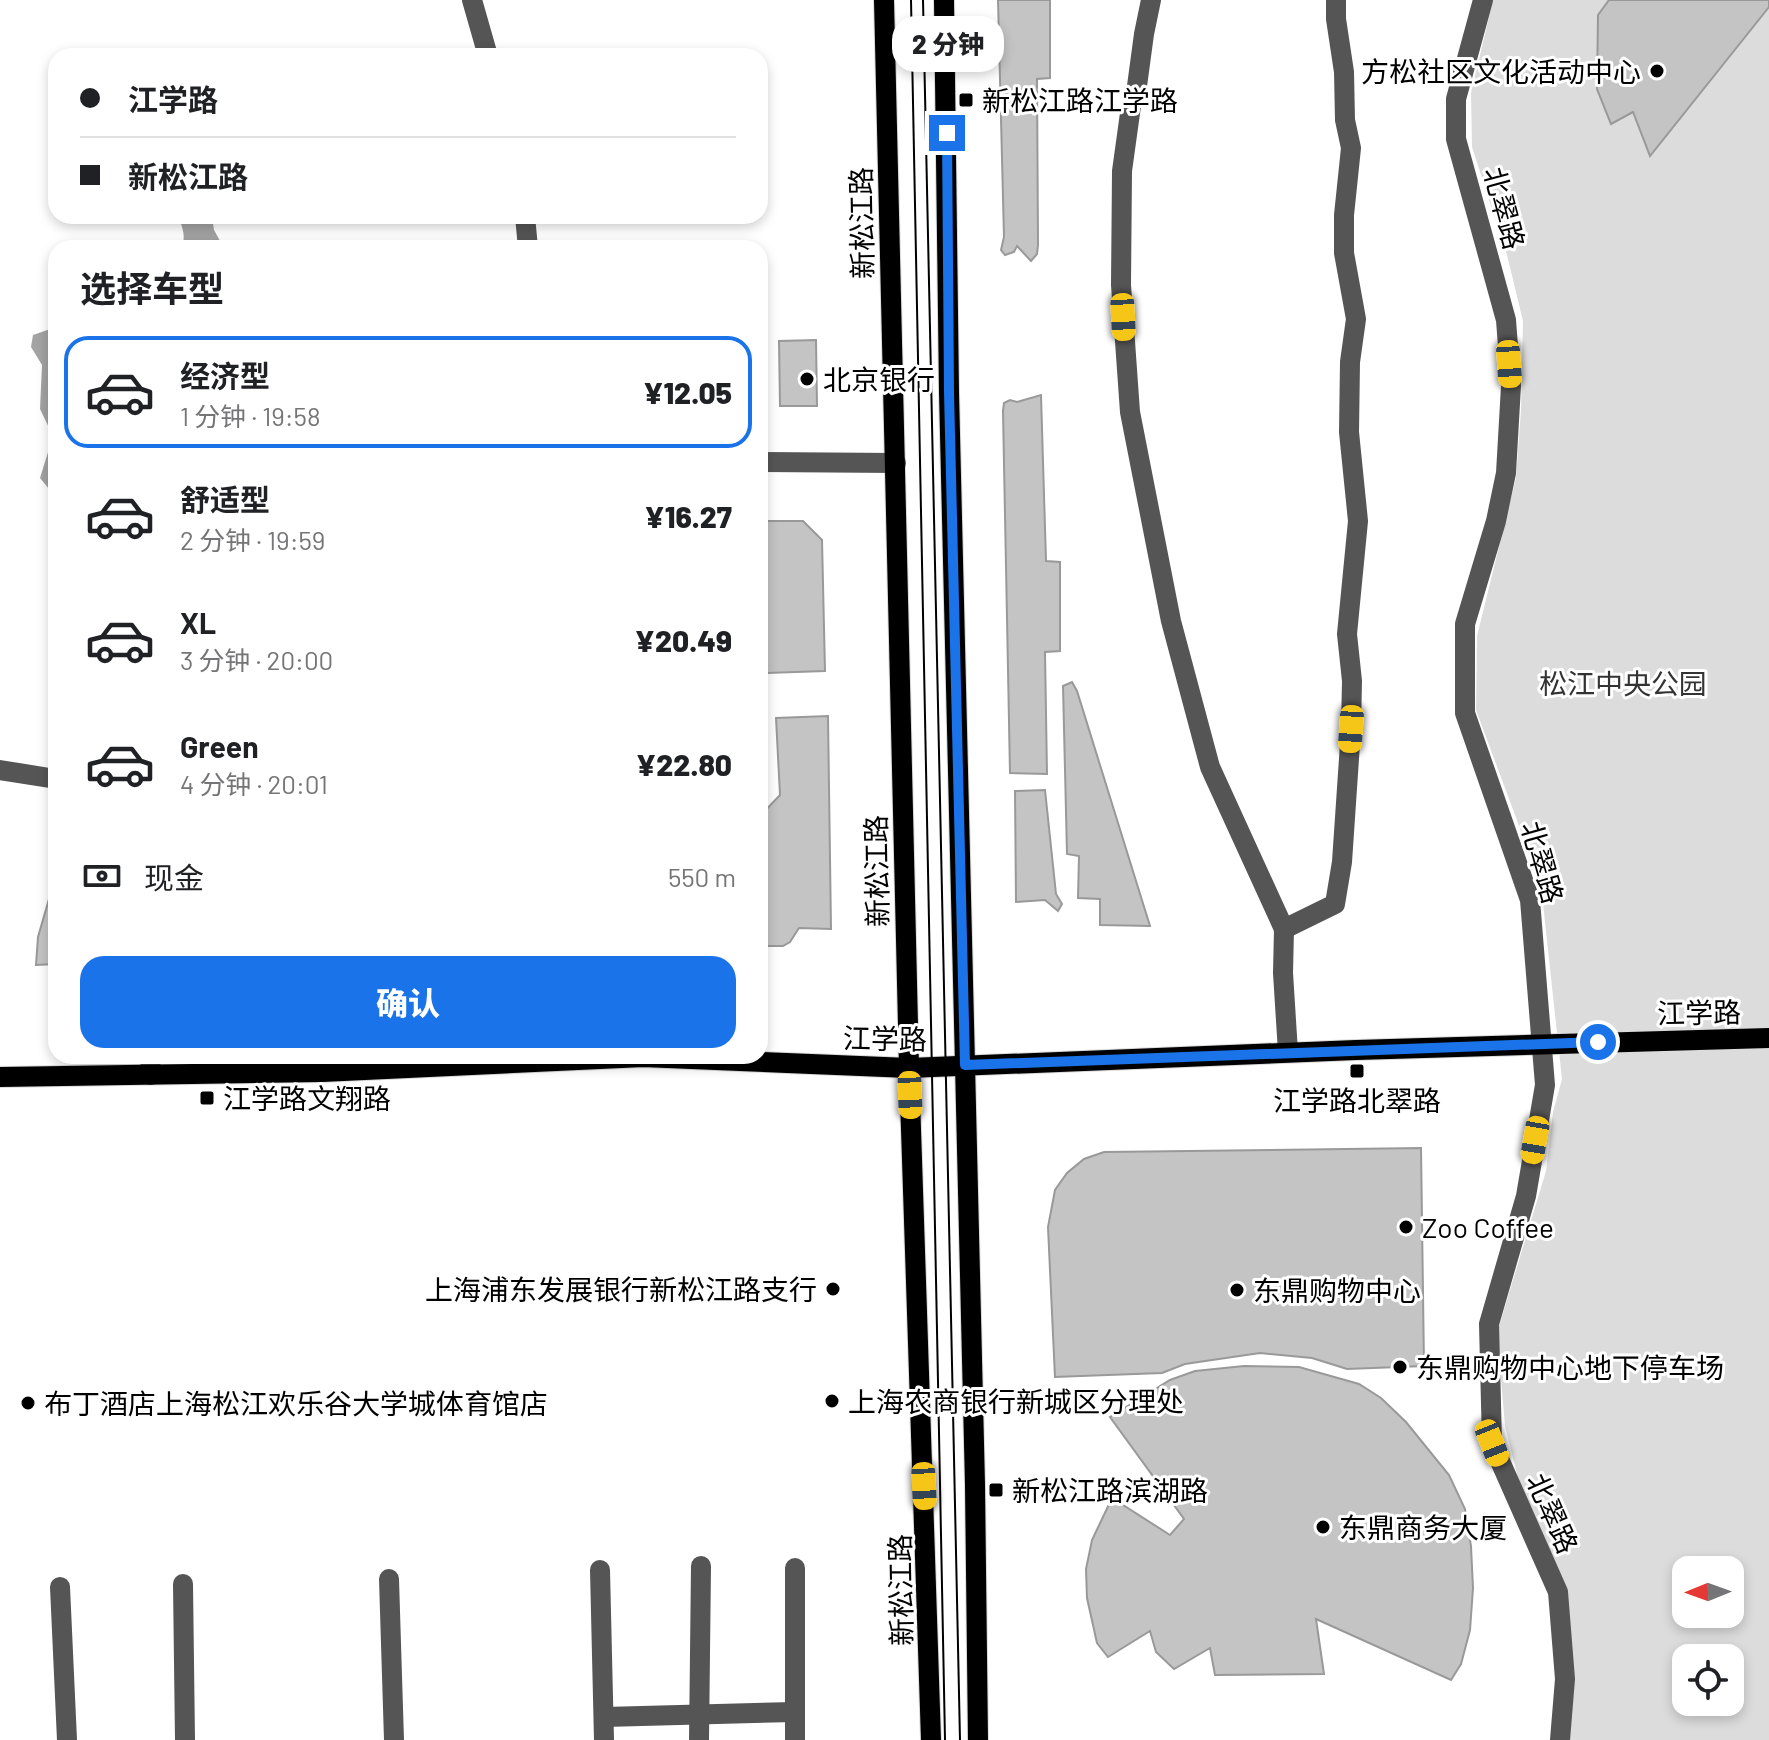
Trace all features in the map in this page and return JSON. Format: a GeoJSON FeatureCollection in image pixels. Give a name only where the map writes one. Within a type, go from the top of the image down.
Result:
{"type":"FeatureCollection","features":[{"type":"Feature","properties":{"kind":"main road","name":"新松江路"},"geometry":{"type":"LineString","coordinates":[[884,0],[909,1068],[931,1740]]}},
{"type":"Feature","properties":{"kind":"main road"},"geometry":{"type":"LineString","coordinates":[[944,0],[949,392],[975,1485],[978,1740]]}},
{"type":"Feature","properties":{"kind":"main road","name":"江学路"},"geometry":{"type":"LineString","coordinates":[[768,1062],[909,1068],[1542,1043],[1769,1038]]}},
{"type":"Feature","properties":{"kind":"main road","name":"江学路"},"geometry":{"type":"LineString","coordinates":[[0,1077],[151,1065],[322,1072],[493,1064]]}},
{"type":"Feature","properties":{"kind":"street"},"geometry":{"type":"LineString","coordinates":[[472,0],[486,48]]}},
{"type":"Feature","properties":{"kind":"street"},"geometry":{"type":"LineString","coordinates":[[1151,0],[1122,171],[1121,285],[1130,412],[1171,621],[1210,767],[1284,929],[1283,973],[1288,1052]]}},
{"type":"Feature","properties":{"kind":"street"},"geometry":{"type":"LineString","coordinates":[[1284,929],[1335,904],[1342,862],[1350,743],[1352,681],[1347,634],[1358,521],[1349,432],[1350,362],[1356,319],[1344,253],[1344,215],[1351,148],[1345,120],[1344,72],[1336,0]]}},
{"type":"Feature","properties":{"kind":"street","name":"北翠路"},"geometry":{"type":"LineString","coordinates":[[1483,0],[1456,99],[1456,139],[1506,320],[1511,386],[1506,473],[1496,521],[1465,624],[1465,713],[1530,900],[1545,1085],[1526,1196],[1489,1324],[1492,1443],[1558,1592],[1565,1679],[1560,1740]]}},
{"type":"Feature","properties":{"kind":"street"},"geometry":{"type":"LineString","coordinates":[[768,462],[896,463]]}},
{"type":"Feature","properties":{"kind":"street"},"geometry":{"type":"LineString","coordinates":[[0,770],[48,778]]}},
{"type":"Feature","properties":{"kind":"street"},"geometry":{"type":"LineString","coordinates":[[699,1740],[701,1566]]}},
{"type":"Feature","properties":{"kind":"street"},"geometry":{"type":"LineString","coordinates":[[795,1568],[795,1740]]}},
{"type":"Feature","properties":{"kind":"street"},"geometry":{"type":"LineString","coordinates":[[600,1570],[604,1740]]}},
{"type":"Feature","properties":{"kind":"street"},"geometry":{"type":"LineString","coordinates":[[389,1579],[394,1740]]}},
{"type":"Feature","properties":{"kind":"street"},"geometry":{"type":"LineString","coordinates":[[183,1584],[185,1740]]}},
{"type":"Feature","properties":{"kind":"street"},"geometry":{"type":"LineString","coordinates":[[60,1587],[67,1740]]}},
{"type":"Feature","properties":{"kind":"street"},"geometry":{"type":"LineString","coordinates":[[604,1717],[795,1712]]}},
{"type":"Feature","properties":{"kind":"green space","name":"松江中央公园"},"geometry":{"type":"Polygon","coordinates":[[[1493,0],[1769,0],[1769,1740],[1570,1740],[1570,1640],[1523,1498],[1505,1426],[1497,1333],[1546,1171],[1553,1112],[1562,1079],[1541,885],[1476,710],[1477,636],[1516,478],[1523,321],[1507,255],[1472,147],[1471,93],[1493,0]]]}},
{"type":"Feature","properties":{"kind":"shaded area"},"geometry":{"type":"Polygon","coordinates":[[[181,224],[213,224],[220,240],[184,240],[181,224]]]}},
{"type":"Feature","properties":{"kind":"shaded area"},"geometry":{"type":"Polygon","coordinates":[[[48,330],[48,426],[40,409],[42,365],[31,347],[33,335],[48,330]]]}},
{"type":"Feature","properties":{"kind":"shaded area"},"geometry":{"type":"Polygon","coordinates":[[[48,452],[48,488],[40,478],[48,452]]]}},
{"type":"Feature","properties":{"kind":"building"},"geometry":{"type":"Polygon","coordinates":[[[998,0],[1050,0],[1050,78],[1037,79],[1038,245],[1037,254],[1031,261],[1017,246],[1014,252],[1005,255],[1001,250],[1004,237],[998,0]]]}},
{"type":"Feature","properties":{"kind":"building","name":"方松社区文化活动中心"},"geometry":{"type":"Polygon","coordinates":[[[1609,0],[1769,0],[1769,7],[1650,156],[1633,112],[1611,124],[1597,89],[1598,15],[1609,0]]]}},
{"type":"Feature","properties":{"kind":"building"},"geometry":{"type":"Polygon","coordinates":[[[816,340],[817,406],[780,406],[779,341],[816,340]]]}},
{"type":"Feature","properties":{"kind":"building"},"geometry":{"type":"Polygon","coordinates":[[[1041,395],[1046,561],[1060,562],[1060,651],[1045,652],[1047,774],[1010,773],[1003,411],[1004,403],[1010,400],[1017,402],[1041,395]]]}},
{"type":"Feature","properties":{"kind":"building"},"geometry":{"type":"Polygon","coordinates":[[[768,521],[803,521],[822,540],[825,671],[768,673],[768,521]]]}},
{"type":"Feature","properties":{"kind":"building"},"geometry":{"type":"Polygon","coordinates":[[[1072,682],[1150,926],[1100,925],[1100,899],[1078,898],[1079,856],[1067,854],[1063,686],[1072,682]]]}},
{"type":"Feature","properties":{"kind":"building"},"geometry":{"type":"Polygon","coordinates":[[[828,716],[831,929],[799,928],[790,942],[783,946],[768,946],[768,808],[780,795],[776,718],[828,716]]]}},
{"type":"Feature","properties":{"kind":"building"},"geometry":{"type":"Polygon","coordinates":[[[1045,790],[1056,894],[1062,904],[1058,911],[1045,900],[1016,902],[1015,791],[1045,790]]]}},
{"type":"Feature","properties":{"kind":"building"},"geometry":{"type":"Polygon","coordinates":[[[48,902],[48,964],[36,965],[38,937],[48,902]]]}},
{"type":"Feature","properties":{"kind":"building","name":"东鼎购物中心"},"geometry":{"type":"Polygon","coordinates":[[[1421,1148],[1424,1366],[1347,1369],[1312,1358],[1260,1353],[1185,1364],[1162,1373],[1055,1377],[1048,1227],[1055,1190],[1067,1173],[1084,1159],[1104,1152],[1421,1148]]]}},
{"type":"Feature","properties":{"kind":"building","name":"东鼎商务大厦"},"geometry":{"type":"Polygon","coordinates":[[[1244,1366],[1299,1367],[1359,1384],[1381,1398],[1406,1422],[1449,1475],[1465,1509],[1473,1588],[1470,1630],[1461,1664],[1451,1680],[1316,1619],[1324,1674],[1215,1675],[1210,1648],[1174,1669],[1156,1652],[1150,1631],[1108,1657],[1097,1643],[1087,1598],[1086,1569],[1092,1540],[1112,1498],[1170,1535],[1184,1519],[1110,1417],[1170,1380],[1195,1371],[1244,1366]]]}},
{"type":"Feature","properties":{"kind":"tram line"},"geometry":{"type":"LineString","coordinates":[[911,0],[945,1740]]}},
{"type":"Feature","properties":{"kind":"tram line"},"geometry":{"type":"LineString","coordinates":[[923,0],[960,1740]]}},
{"type":"Feature","properties":{"kind":"place","name":"方松社区文化活动中心"},"geometry":{"type":"Point","coordinates":[1657,71]}},
{"type":"Feature","properties":{"kind":"place","name":"新松江路江学路"},"geometry":{"type":"Point","coordinates":[966,100]}},
{"type":"Feature","properties":{"kind":"place","name":"北京银行"},"geometry":{"type":"Point","coordinates":[807,379]}},
{"type":"Feature","properties":{"kind":"place","name":"江学路北翠路"},"geometry":{"type":"Point","coordinates":[1357,1071]}},
{"type":"Feature","properties":{"kind":"place","name":"江学路文翔路"},"geometry":{"type":"Point","coordinates":[207,1098]}},
{"type":"Feature","properties":{"kind":"place","name":"Zoo Coffee"},"geometry":{"type":"Point","coordinates":[1406,1227]}},
{"type":"Feature","properties":{"kind":"place","name":"上海浦东发展银行新松江路支行"},"geometry":{"type":"Point","coordinates":[833,1289]}},
{"type":"Feature","properties":{"kind":"place","name":"东鼎购物中心"},"geometry":{"type":"Point","coordinates":[1237,1290]}},
{"type":"Feature","properties":{"kind":"place","name":"东鼎购物中心地下停车场"},"geometry":{"type":"Point","coordinates":[1400,1367]}},
{"type":"Feature","properties":{"kind":"place","name":"上海农商银行新城区分理处"},"geometry":{"type":"Point","coordinates":[832,1401]}},
{"type":"Feature","properties":{"kind":"place","name":"布丁酒店上海松江欢乐谷大学城体育馆店"},"geometry":{"type":"Point","coordinates":[28,1403]}},
{"type":"Feature","properties":{"kind":"place","name":"新松江路滨湖路"},"geometry":{"type":"Point","coordinates":[996,1490]}},
{"type":"Feature","properties":{"kind":"place","name":"东鼎商务大厦"},"geometry":{"type":"Point","coordinates":[1323,1527]}},
{"type":"Feature","properties":{"kind":"route"},"geometry":{"type":"LineString","coordinates":[[947,133],[949,392],[965,1065],[1598,1042]]}}]}
